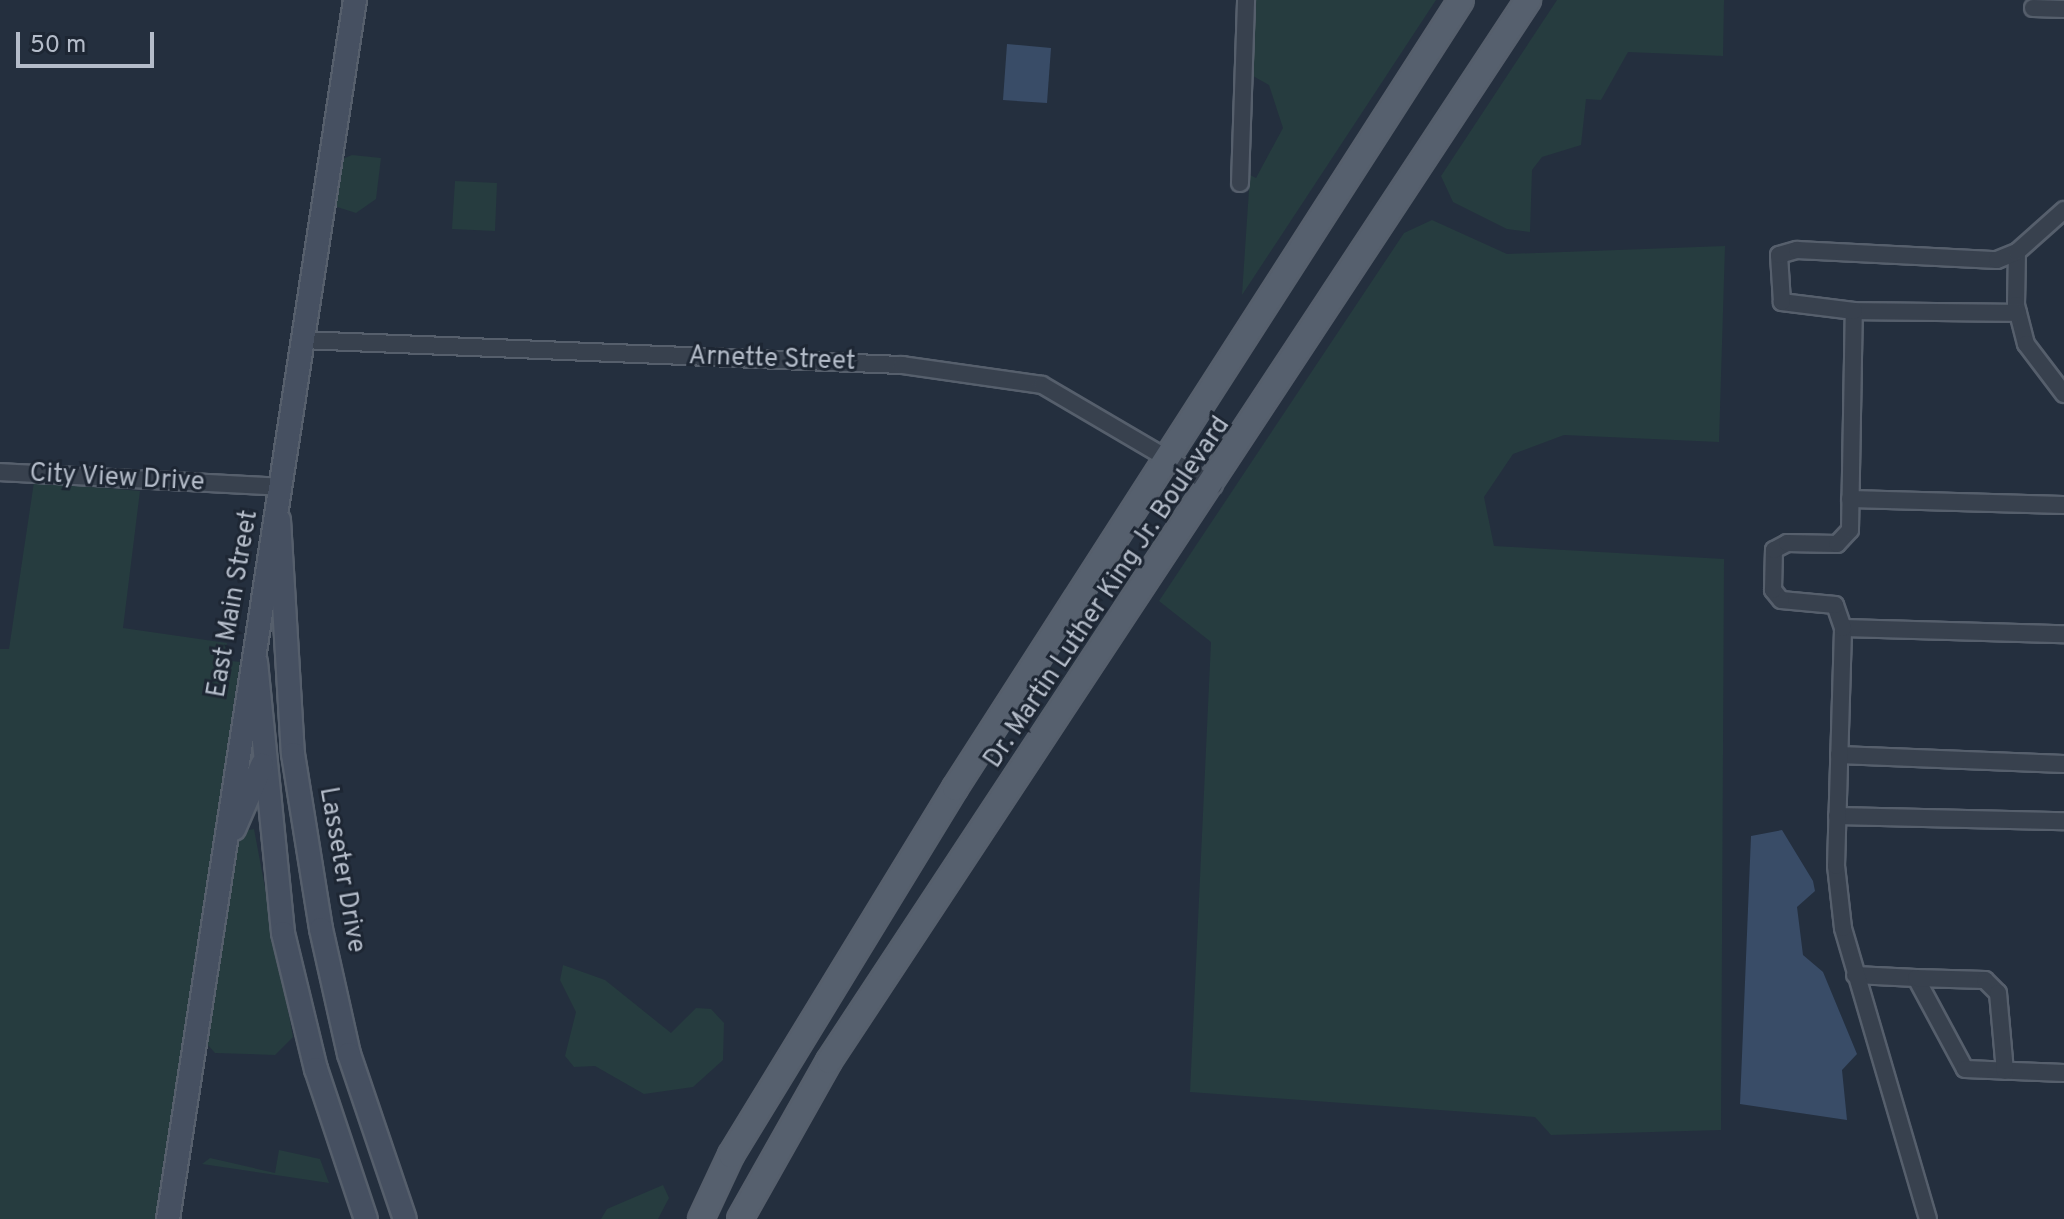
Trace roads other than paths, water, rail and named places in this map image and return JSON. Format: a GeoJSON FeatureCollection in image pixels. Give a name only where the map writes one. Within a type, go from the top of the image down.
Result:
{"type":"FeatureCollection","features":[{"type":"Feature","properties":{"kind":"main road","name":"Dr. Martin Luther King Jr. Boulevard"},"geometry":{"type":"LineString","coordinates":[[701,1219],[731,1155],[930,828],[1461,0]]}},
{"type":"Feature","properties":{"kind":"main road","name":"Dr. Martin Luther King Jr. Boulevard"},"geometry":{"type":"LineString","coordinates":[[740,1219],[829,1061],[1214,486],[1528,0]]}},
{"type":"Feature","properties":{"kind":"street","name":"East Main Street"},"geometry":{"type":"LineString","coordinates":[[168,1219],[256,656],[268,541],[279,520],[302,340],[355,0]]}},
{"type":"Feature","properties":{"kind":"street"},"geometry":{"type":"LineString","coordinates":[[1240,183],[1246,0]]}},
{"type":"Feature","properties":{"kind":"street"},"geometry":{"type":"LineString","coordinates":[[2033,8],[2064,9]]}},
{"type":"Feature","properties":{"kind":"street"},"geometry":{"type":"LineString","coordinates":[[2018,313],[1854,311],[1782,302],[1779,255],[1797,250],[1997,260],[2017,252],[2064,210]]}},
{"type":"Feature","properties":{"kind":"street"},"geometry":{"type":"LineString","coordinates":[[2017,252],[2018,313],[2026,344],[2061,383]]}},
{"type":"Feature","properties":{"kind":"street"},"geometry":{"type":"LineString","coordinates":[[1854,311],[1850,530],[1837,544],[1787,543],[1774,550],[1773,590],[1781,600],[1835,605],[1843,628],[1837,816],[1843,928],[1928,1219]]}},
{"type":"Feature","properties":{"kind":"street","name":"Arnette Street"},"geometry":{"type":"LineString","coordinates":[[302,340],[911,367],[1042,385],[1214,486]]}},
{"type":"Feature","properties":{"kind":"street","name":"City View Drive"},"geometry":{"type":"LineString","coordinates":[[0,472],[282,487]]}},
{"type":"Feature","properties":{"kind":"street"},"geometry":{"type":"LineString","coordinates":[[1850,499],[2064,505]]}},
{"type":"Feature","properties":{"kind":"street","name":"Lasseter Drive"},"geometry":{"type":"LineString","coordinates":[[279,520],[293,754],[349,1054],[405,1219]]}},
{"type":"Feature","properties":{"kind":"street"},"geometry":{"type":"LineString","coordinates":[[1843,628],[2064,634]]}},
{"type":"Feature","properties":{"kind":"street"},"geometry":{"type":"LineString","coordinates":[[256,656],[283,933],[316,1069],[366,1219]]}},
{"type":"Feature","properties":{"kind":"street"},"geometry":{"type":"LineString","coordinates":[[264,760],[293,754]]}},
{"type":"Feature","properties":{"kind":"street"},"geometry":{"type":"LineString","coordinates":[[1839,755],[2064,764]]}},
{"type":"Feature","properties":{"kind":"street"},"geometry":{"type":"LineString","coordinates":[[226,844],[264,760]]}},
{"type":"Feature","properties":{"kind":"street"},"geometry":{"type":"LineString","coordinates":[[1837,816],[2064,821]]}},
{"type":"Feature","properties":{"kind":"street"},"geometry":{"type":"LineString","coordinates":[[1855,975],[1985,980],[1998,993],[2005,1071]]}},
{"type":"Feature","properties":{"kind":"street"},"geometry":{"type":"LineString","coordinates":[[1916,978],[1965,1069],[2064,1073]]}},
{"type":"Feature","properties":{"kind":"water"},"geometry":{"type":"Polygon","coordinates":[[[1007,44],[1051,48],[1047,103],[1003,100],[1007,44]]]}},
{"type":"Feature","properties":{"kind":"water"},"geometry":{"type":"Polygon","coordinates":[[[1782,830],[1813,881],[1815,891],[1797,907],[1803,955],[1823,972],[1857,1054],[1842,1070],[1847,1120],[1740,1104],[1751,836],[1782,830]]]}}]}
